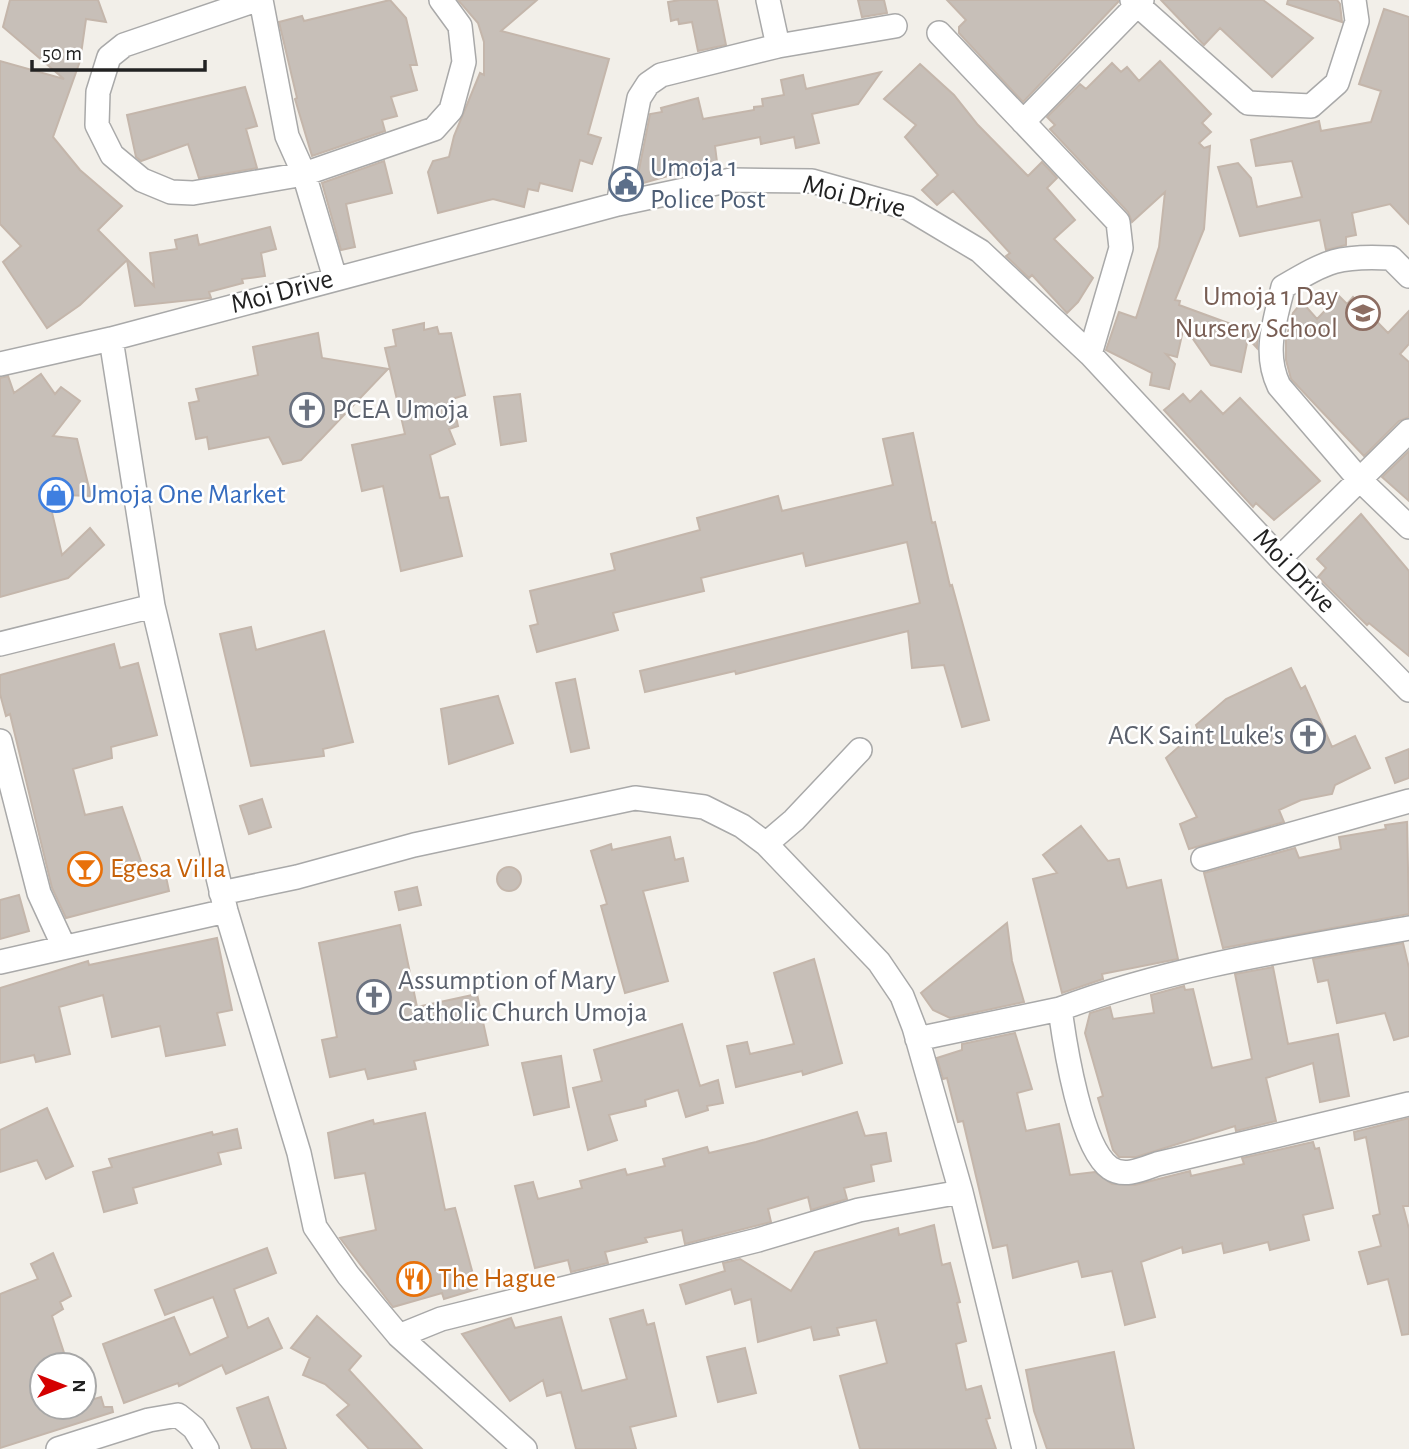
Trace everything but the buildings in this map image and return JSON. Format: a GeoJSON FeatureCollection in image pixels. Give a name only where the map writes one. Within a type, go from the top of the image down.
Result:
{"type":"FeatureCollection","features":[{"type":"Feature","properties":{"kind":"street"},"geometry":{"type":"LineString","coordinates":[[335,278],[304,174],[287,136],[259,0],[124,45],[109,57],[98,92],[97,125],[112,155],[142,180],[171,192],[192,193],[304,174],[433,129],[451,110],[464,62],[460,26],[441,0]]}},
{"type":"Feature","properties":{"kind":"street"},"geometry":{"type":"LineString","coordinates":[[768,0],[778,46]]}},
{"type":"Feature","properties":{"kind":"street"},"geometry":{"type":"LineString","coordinates":[[1023,122],[1137,2],[1248,103],[1311,106],[1337,83],[1357,21],[1354,0]]}},
{"type":"Feature","properties":{"kind":"street"},"geometry":{"type":"LineString","coordinates":[[618,204],[639,98],[649,84],[661,75],[778,46],[895,26]]}},
{"type":"Feature","properties":{"kind":"street"},"geometry":{"type":"LineString","coordinates":[[939,33],[1108,209],[1121,230],[1119,261],[1090,354]]}},
{"type":"Feature","properties":{"kind":"street","name":"Moi Drive"},"geometry":{"type":"LineString","coordinates":[[0,364],[111,339],[618,204],[731,180],[812,181],[908,208],[980,251],[1090,354],[1280,558],[1409,690]]}},
{"type":"Feature","properties":{"kind":"street"},"geometry":{"type":"LineString","coordinates":[[1409,276],[1391,258],[1362,257],[1328,261],[1283,287],[1270,338],[1271,369],[1279,386],[1358,478],[1409,527]]}},
{"type":"Feature","properties":{"kind":"street"},"geometry":{"type":"LineString","coordinates":[[111,339],[153,606],[224,902],[299,1153],[315,1227],[348,1275],[399,1336],[525,1449]]}},
{"type":"Feature","properties":{"kind":"street"},"geometry":{"type":"LineString","coordinates":[[1280,558],[1358,478],[1409,431]]}},
{"type":"Feature","properties":{"kind":"street"},"geometry":{"type":"LineString","coordinates":[[0,643],[153,606]]}},
{"type":"Feature","properties":{"kind":"street"},"geometry":{"type":"LineString","coordinates":[[0,741],[38,892],[64,947]]}},
{"type":"Feature","properties":{"kind":"street"},"geometry":{"type":"LineString","coordinates":[[766,844],[794,820],[860,750]]}},
{"type":"Feature","properties":{"kind":"street"},"geometry":{"type":"LineString","coordinates":[[0,962],[224,902],[297,877],[414,845],[635,799],[704,807],[742,826],[766,844],[879,962],[902,996],[918,1039],[961,1192],[1024,1449]]}},
{"type":"Feature","properties":{"kind":"street"},"geometry":{"type":"LineString","coordinates":[[1203,859],[1409,801]]}},
{"type":"Feature","properties":{"kind":"street"},"geometry":{"type":"LineString","coordinates":[[918,1039],[1060,1009],[1087,999],[1232,960],[1409,928]]}},
{"type":"Feature","properties":{"kind":"street"},"geometry":{"type":"LineString","coordinates":[[1060,1009],[1066,1049],[1091,1147],[1109,1168],[1116,1170],[1132,1172],[1409,1104]]}},
{"type":"Feature","properties":{"kind":"street"},"geometry":{"type":"LineString","coordinates":[[399,1336],[441,1319],[758,1240],[859,1210],[961,1192]]}},
{"type":"Feature","properties":{"kind":"street"},"geometry":{"type":"LineString","coordinates":[[58,1449],[149,1420],[178,1415],[194,1428],[207,1449]]}},
{"type":"Feature","properties":{"kind":"place","name":"Umoja 1 Police Post"},"geometry":{"type":"Point","coordinates":[626,184]}},
{"type":"Feature","properties":{"kind":"place","name":"Umoja 1 Day Nursery School"},"geometry":{"type":"Point","coordinates":[1363,313]}},
{"type":"Feature","properties":{"kind":"place","name":"PCEA Umoja"},"geometry":{"type":"Point","coordinates":[307,410]}},
{"type":"Feature","properties":{"kind":"place","name":"Umoja One Market"},"geometry":{"type":"Point","coordinates":[56,495]}},
{"type":"Feature","properties":{"kind":"place","name":"ACK Saint Luke's"},"geometry":{"type":"Point","coordinates":[1308,736]}},
{"type":"Feature","properties":{"kind":"place","name":"Egesa Villa"},"geometry":{"type":"Point","coordinates":[85,869]}},
{"type":"Feature","properties":{"kind":"place","name":"Assumption of Mary Catholic Church Umoja"},"geometry":{"type":"Point","coordinates":[374,997]}},
{"type":"Feature","properties":{"kind":"place","name":"The Hague"},"geometry":{"type":"Point","coordinates":[414,1279]}}]}
